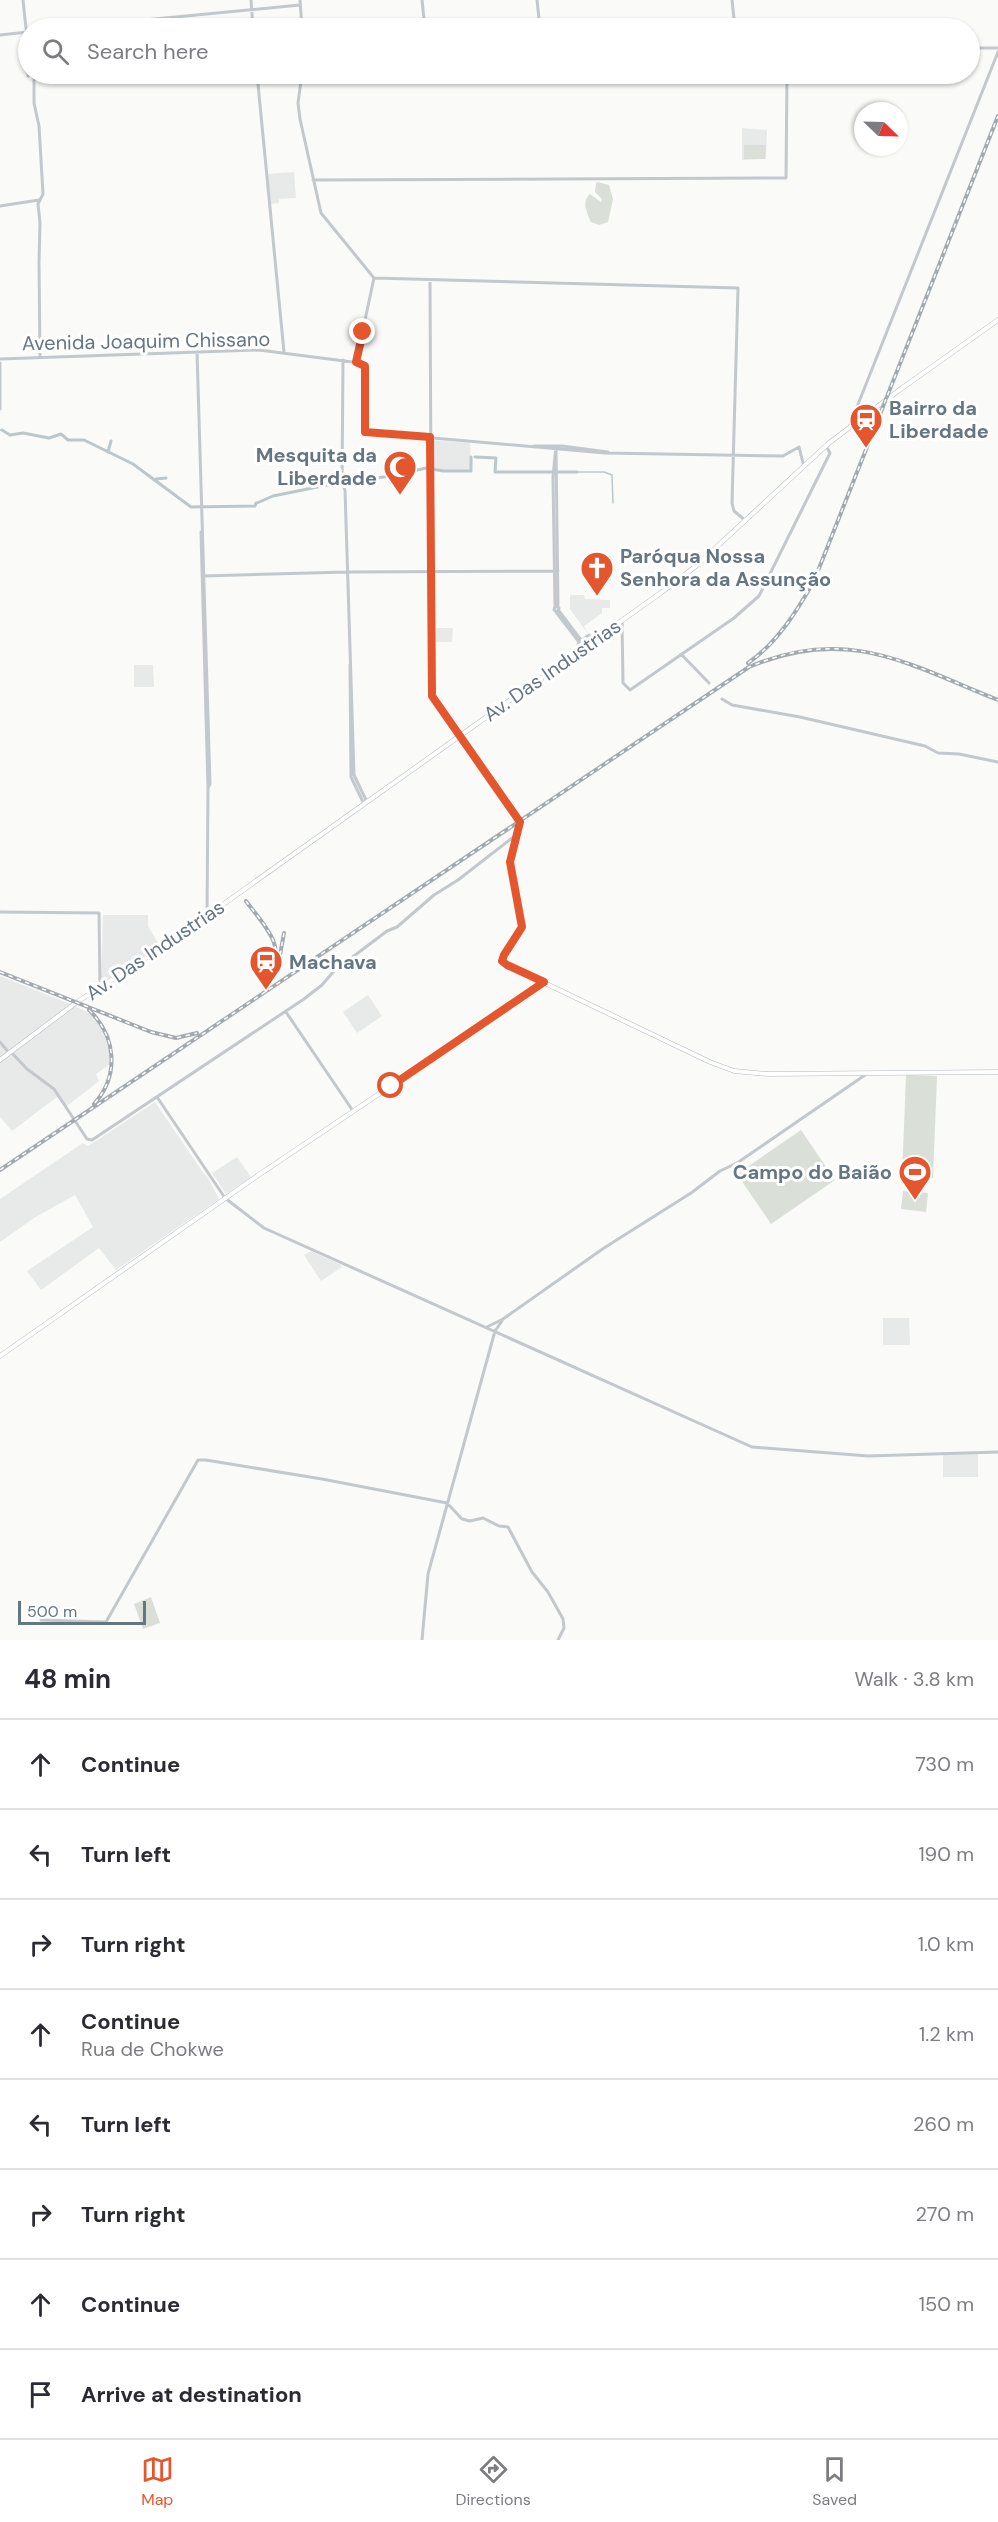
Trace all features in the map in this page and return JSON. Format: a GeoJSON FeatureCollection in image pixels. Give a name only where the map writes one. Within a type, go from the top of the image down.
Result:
{"type":"FeatureCollection","features":[{"type":"Feature","properties":{"kind":"main road","name":"Av. Das Industrias"},"geometry":{"type":"LineString","coordinates":[[0,1060],[77,1002],[207,915],[622,621],[696,566],[848,428],[897,390],[998,320]]}},
{"type":"Feature","properties":{"kind":"main road"},"geometry":{"type":"LineString","coordinates":[[459,736],[520,822],[510,862],[522,927],[504,955],[502,961],[507,965],[710,1062],[734,1071],[768,1074],[998,1072]]}},
{"type":"Feature","properties":{"kind":"main road"},"geometry":{"type":"LineString","coordinates":[[0,1356],[225,1198],[544,982]]}},
{"type":"Feature","properties":{"kind":"street"},"geometry":{"type":"LineString","coordinates":[[23,0],[25,18]]}},
{"type":"Feature","properties":{"kind":"street"},"geometry":{"type":"LineString","coordinates":[[251,0],[252,18]]}},
{"type":"Feature","properties":{"kind":"street"},"geometry":{"type":"LineString","coordinates":[[300,0],[301,18]]}},
{"type":"Feature","properties":{"kind":"street"},"geometry":{"type":"LineString","coordinates":[[422,0],[424,18]]}},
{"type":"Feature","properties":{"kind":"street"},"geometry":{"type":"LineString","coordinates":[[537,0],[539,18]]}},
{"type":"Feature","properties":{"kind":"street"},"geometry":{"type":"LineString","coordinates":[[732,0],[734,18]]}},
{"type":"Feature","properties":{"kind":"street"},"geometry":{"type":"LineString","coordinates":[[167,18],[300,5]]}},
{"type":"Feature","properties":{"kind":"street"},"geometry":{"type":"LineString","coordinates":[[0,34],[18,33]]}},
{"type":"Feature","properties":{"kind":"street"},"geometry":{"type":"LineString","coordinates":[[848,428],[998,50],[980,49]]}},
{"type":"Feature","properties":{"kind":"street"},"geometry":{"type":"LineString","coordinates":[[34,84],[43,194],[39,200],[40,358]]}},
{"type":"Feature","properties":{"kind":"street"},"geometry":{"type":"LineString","coordinates":[[258,84],[284,353]]}},
{"type":"Feature","properties":{"kind":"street"},"geometry":{"type":"LineString","coordinates":[[301,84],[298,103],[321,213],[374,278],[738,288],[732,503],[734,511],[746,520]]}},
{"type":"Feature","properties":{"kind":"street"},"geometry":{"type":"LineString","coordinates":[[313,180],[786,178],[787,84]]}},
{"type":"Feature","properties":{"kind":"street"},"geometry":{"type":"LineString","coordinates":[[0,206],[39,200]]}},
{"type":"Feature","properties":{"kind":"street"},"geometry":{"type":"LineString","coordinates":[[356,362],[374,278]]}},
{"type":"Feature","properties":{"kind":"street"},"geometry":{"type":"LineString","coordinates":[[430,280],[432,696],[459,736]]}},
{"type":"Feature","properties":{"kind":"street","name":"Avenida Joaquim Chissano"},"geometry":{"type":"LineString","coordinates":[[0,361],[259,350],[356,362],[364,364],[365,432],[430,437]]}},
{"type":"Feature","properties":{"kind":"street"},"geometry":{"type":"LineString","coordinates":[[197,352],[208,788],[207,915]]}},
{"type":"Feature","properties":{"kind":"street"},"geometry":{"type":"LineString","coordinates":[[343,360],[342,482],[345,490],[354,776],[366,803]]}},
{"type":"Feature","properties":{"kind":"street"},"geometry":{"type":"LineString","coordinates":[[0,361],[0,409]]}},
{"type":"Feature","properties":{"kind":"street"},"geometry":{"type":"LineString","coordinates":[[430,437],[608,452],[783,456],[799,447],[804,467]]}},
{"type":"Feature","properties":{"kind":"street"},"geometry":{"type":"LineString","coordinates":[[622,621],[624,683],[630,690],[734,618],[759,596],[830,453],[826,446]]}},
{"type":"Feature","properties":{"kind":"street"},"geometry":{"type":"LineString","coordinates":[[556,447],[553,477],[557,609],[580,641]]}},
{"type":"Feature","properties":{"kind":"street"},"geometry":{"type":"LineString","coordinates":[[203,578],[347,572],[556,571]]}},
{"type":"Feature","properties":{"kind":"street"},"geometry":{"type":"LineString","coordinates":[[575,654],[580,641],[589,635],[592,642]]}},
{"type":"Feature","properties":{"kind":"street"},"geometry":{"type":"LineString","coordinates":[[681,654],[709,683]]}},
{"type":"Feature","properties":{"kind":"street"},"geometry":{"type":"LineString","coordinates":[[722,699],[732,705],[804,718],[925,746],[938,753],[954,753],[998,762]]}},
{"type":"Feature","properties":{"kind":"street"},"geometry":{"type":"LineString","coordinates":[[0,1042],[27,1069],[54,1089],[88,1141],[286,1012],[322,985],[334,971],[387,931],[397,927],[434,895],[458,880],[516,835]]}},
{"type":"Feature","properties":{"kind":"street"},"geometry":{"type":"LineString","coordinates":[[208,904],[212,911]]}},
{"type":"Feature","properties":{"kind":"street"},"geometry":{"type":"LineString","coordinates":[[0,912],[99,914],[100,988]]}},
{"type":"Feature","properties":{"kind":"street"},"geometry":{"type":"LineString","coordinates":[[286,1012],[353,1111]]}},
{"type":"Feature","properties":{"kind":"street"},"geometry":{"type":"LineString","coordinates":[[488,1327],[720,1171],[737,1163],[869,1072]]}},
{"type":"Feature","properties":{"kind":"street"},"geometry":{"type":"LineString","coordinates":[[157,1097],[225,1198],[264,1228],[752,1447],[868,1456],[998,1452]]}},
{"type":"Feature","properties":{"kind":"street"},"geometry":{"type":"LineString","coordinates":[[422,1640],[428,1574],[495,1331],[503,1319]]}},
{"type":"Feature","properties":{"kind":"street"},"geometry":{"type":"LineString","coordinates":[[41,1620],[106,1622],[198,1460],[276,1471],[447,1503],[462,1519],[470,1521],[483,1518],[509,1528],[532,1572],[548,1592],[563,1618],[564,1628],[558,1640]]}},
{"type":"Feature","properties":{"kind":"shaded area"},"geometry":{"type":"Polygon","coordinates":[[[742,128],[767,130],[766,159],[742,160],[742,128]]]}},
{"type":"Feature","properties":{"kind":"shaded area"},"geometry":{"type":"Polygon","coordinates":[[[744,145],[766,145],[765,159],[744,159],[744,145]]]}},
{"type":"Feature","properties":{"kind":"shaded area"},"geometry":{"type":"Polygon","coordinates":[[[294,172],[296,198],[279,199],[279,203],[271,204],[268,174],[294,172]]]}},
{"type":"Feature","properties":{"kind":"shaded area"},"geometry":{"type":"Polygon","coordinates":[[[598,182],[609,185],[613,199],[608,222],[599,225],[591,222],[585,204],[590,194],[601,202],[602,199],[595,192],[598,182]]]}},
{"type":"Feature","properties":{"kind":"shaded area"},"geometry":{"type":"Polygon","coordinates":[[[432,440],[470,443],[471,471],[446,471],[432,468],[432,440]]]}},
{"type":"Feature","properties":{"kind":"shaded area"},"geometry":{"type":"Polygon","coordinates":[[[570,595],[584,595],[585,599],[610,600],[610,608],[602,608],[602,613],[584,626],[588,634],[570,609],[570,595]]]}},
{"type":"Feature","properties":{"kind":"shaded area"},"geometry":{"type":"Polygon","coordinates":[[[432,628],[453,628],[452,642],[432,642],[432,628]]]}},
{"type":"Feature","properties":{"kind":"shaded area"},"geometry":{"type":"Polygon","coordinates":[[[134,665],[153,665],[154,687],[134,687],[134,665]]]}},
{"type":"Feature","properties":{"kind":"shaded area"},"geometry":{"type":"Polygon","coordinates":[[[103,915],[148,915],[148,926],[160,946],[104,984],[101,983],[103,915]]]}},
{"type":"Feature","properties":{"kind":"shaded area"},"geometry":{"type":"Polygon","coordinates":[[[0,976],[91,1014],[102,1028],[109,1050],[110,1064],[96,1074],[99,1081],[67,1106],[57,1097],[12,1131],[0,1117],[0,976]]]}},
{"type":"Feature","properties":{"kind":"shaded area"},"geometry":{"type":"Polygon","coordinates":[[[368,995],[382,1016],[357,1033],[343,1012],[368,995]]]}},
{"type":"Feature","properties":{"kind":"shaded area"},"geometry":{"type":"Polygon","coordinates":[[[906,1075],[937,1076],[933,1178],[902,1177],[906,1075]]]}},
{"type":"Feature","properties":{"kind":"shaded area"},"geometry":{"type":"Polygon","coordinates":[[[155,1102],[207,1176],[219,1199],[116,1270],[99,1248],[41,1290],[27,1271],[93,1227],[75,1195],[34,1218],[0,1242],[0,1199],[83,1143],[88,1146],[155,1102]]]}},
{"type":"Feature","properties":{"kind":"shaded area"},"geometry":{"type":"Polygon","coordinates":[[[801,1130],[835,1180],[771,1224],[737,1174],[801,1130]]]}},
{"type":"Feature","properties":{"kind":"shaded area"},"geometry":{"type":"Polygon","coordinates":[[[237,1157],[251,1177],[226,1194],[212,1173],[237,1157]]]}},
{"type":"Feature","properties":{"kind":"shaded area","name":"Campo do Baião"},"geometry":{"type":"Polygon","coordinates":[[[903,1191],[928,1193],[926,1212],[901,1209],[903,1191]]]}},
{"type":"Feature","properties":{"kind":"shaded area"},"geometry":{"type":"Polygon","coordinates":[[[311,1251],[342,1267],[321,1281],[304,1255],[311,1251]]]}},
{"type":"Feature","properties":{"kind":"shaded area"},"geometry":{"type":"Polygon","coordinates":[[[883,1318],[909,1318],[910,1345],[883,1345],[883,1318]]]}},
{"type":"Feature","properties":{"kind":"shaded area"},"geometry":{"type":"Polygon","coordinates":[[[943,1454],[978,1454],[978,1477],[943,1477],[943,1454]]]}},
{"type":"Feature","properties":{"kind":"shaded area"},"geometry":{"type":"Polygon","coordinates":[[[151,1597],[160,1623],[143,1629],[134,1604],[151,1597]]]}},
{"type":"Feature","properties":{"kind":"waterway"},"geometry":{"type":"LineString","coordinates":[[2,430],[10,435],[23,433],[49,438],[61,434],[68,440],[84,440],[133,464],[191,507],[255,506],[256,503]]}},
{"type":"Feature","properties":{"kind":"waterway"},"geometry":{"type":"LineString","coordinates":[[108,452],[111,441]]}},
{"type":"Feature","properties":{"kind":"waterway"},"geometry":{"type":"LineString","coordinates":[[257,503],[273,496],[426,468],[443,471],[471,471],[471,457]]}},
{"type":"Feature","properties":{"kind":"waterway"},"geometry":{"type":"LineString","coordinates":[[475,457],[496,458],[495,472],[577,472]]}},
{"type":"Feature","properties":{"kind":"waterway"},"geometry":{"type":"LineString","coordinates":[[577,472],[604,472],[612,475],[613,503]]}},
{"type":"Feature","properties":{"kind":"waterway"},"geometry":{"type":"LineString","coordinates":[[156,479],[166,478]]}},
{"type":"Feature","properties":{"kind":"railway"},"geometry":{"type":"LineString","coordinates":[[748,663],[777,636],[814,581],[998,116]]}},
{"type":"Feature","properties":{"kind":"railway"},"geometry":{"type":"LineString","coordinates":[[0,1170],[749,667],[784,655],[817,649],[847,649],[876,654],[906,663],[998,700]]}},
{"type":"Feature","properties":{"kind":"railway"},"geometry":{"type":"LineString","coordinates":[[246,901],[271,935],[274,944],[276,953],[269,972]]}},
{"type":"Feature","properties":{"kind":"railway"},"geometry":{"type":"LineString","coordinates":[[280,955],[284,933]]}},
{"type":"Feature","properties":{"kind":"railway"},"geometry":{"type":"LineString","coordinates":[[0,972],[151,1032],[176,1038],[197,1033]]}},
{"type":"Feature","properties":{"kind":"railway"},"geometry":{"type":"LineString","coordinates":[[89,1010],[105,1032],[111,1056],[108,1081],[94,1104]]}},
{"type":"Feature","properties":{"kind":"place","name":"Bairro da Liberdade"},"geometry":{"type":"Point","coordinates":[866,449]}},
{"type":"Feature","properties":{"kind":"place","name":"Mesquita da Liberdade"},"geometry":{"type":"Point","coordinates":[400,496]}},
{"type":"Feature","properties":{"kind":"place","name":"Paróqua Nossa Senhora da Assunção"},"geometry":{"type":"Point","coordinates":[597,597]}},
{"type":"Feature","properties":{"kind":"place","name":"Machava"},"geometry":{"type":"Point","coordinates":[266,991]}},
{"type":"Feature","properties":{"kind":"place","name":"Campo do Baião"},"geometry":{"type":"Point","coordinates":[915,1201]}},
{"type":"Feature","properties":{"kind":"route"},"geometry":{"type":"LineString","coordinates":[[363,332],[356,362],[365,366],[365,432],[430,437],[432,696],[520,822],[510,854],[510,862],[522,927],[502,961],[544,982],[391,1086]]}}]}
